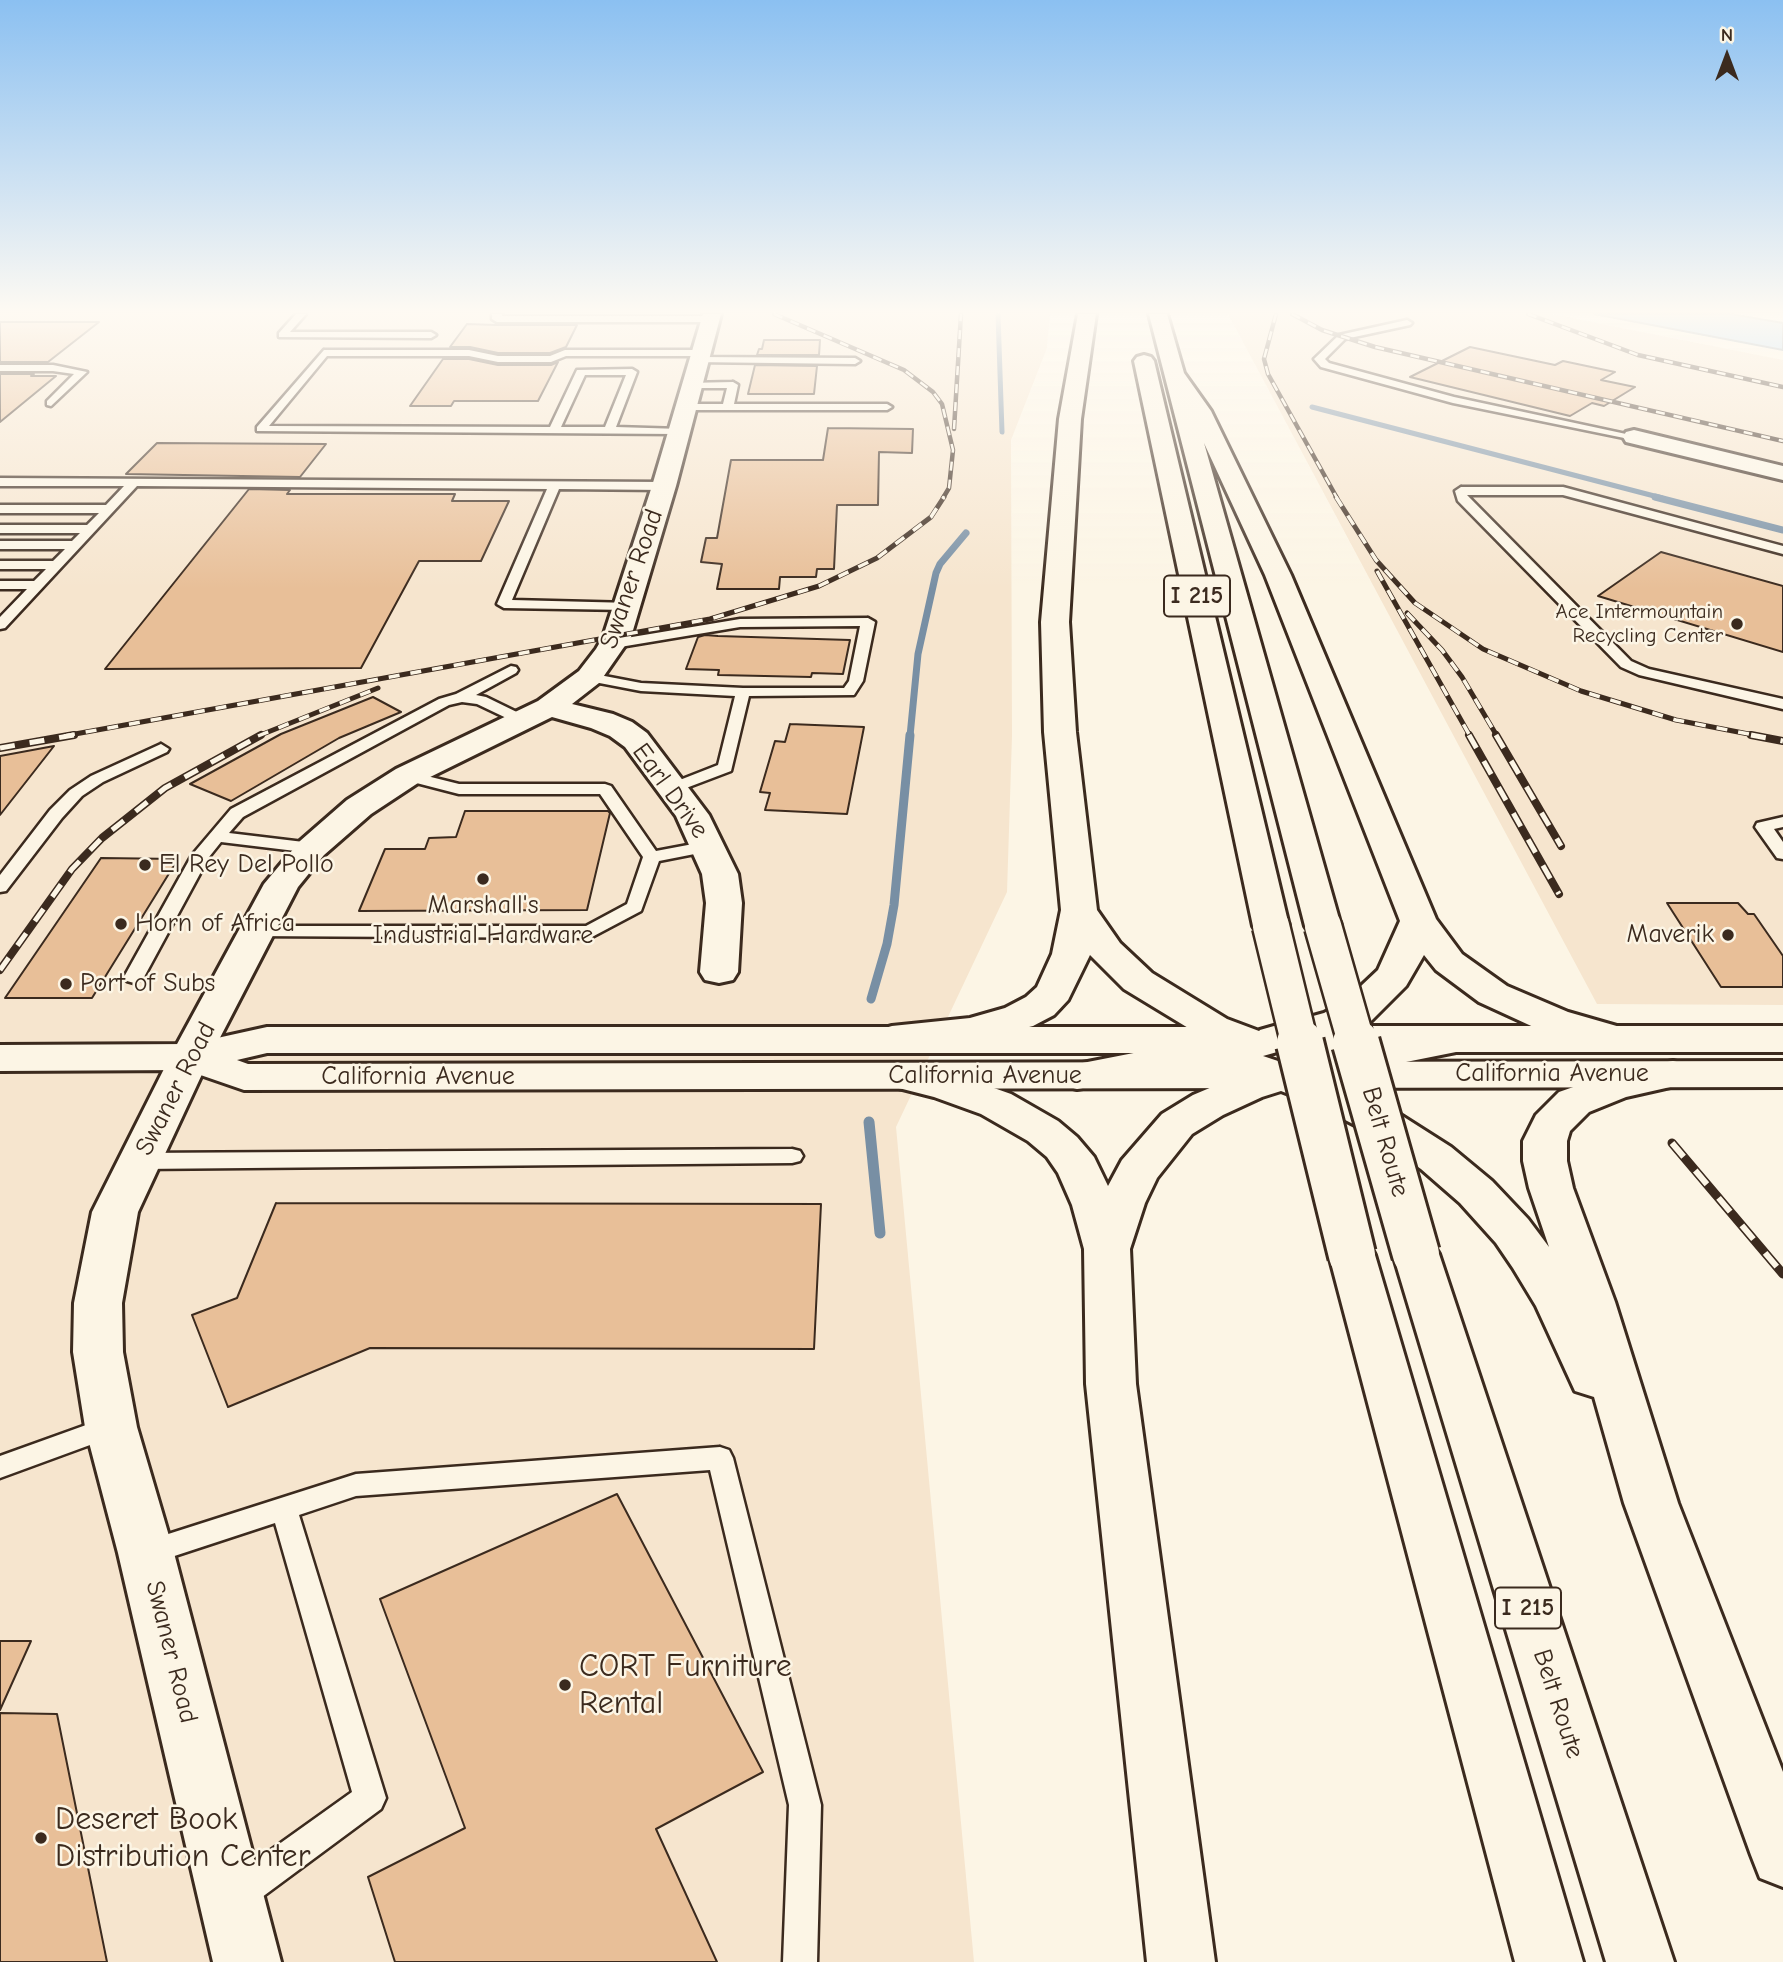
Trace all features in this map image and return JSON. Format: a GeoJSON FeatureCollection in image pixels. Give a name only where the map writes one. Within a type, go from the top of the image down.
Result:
{"type":"FeatureCollection","features":[{"type":"Feature","properties":{"kind":"main road","name":"Swaner Road"},"geometry":{"type":"LineString","coordinates":[[247,1962],[146,1553],[111,1427],[98,1352],[98,1303],[116,1212],[190,1058],[282,884],[312,848],[359,807],[407,776],[537,714],[589,677],[614,644],[664,486],[686,406]]}},
{"type":"Feature","properties":{"kind":"main road"},"geometry":{"type":"LineString","coordinates":[[897,1058],[993,1026],[1040,1006],[1054,992],[1064,976],[1079,910],[1060,732],[1055,622],[1072,406]]}},
{"type":"Feature","properties":{"kind":"main road","name":"I 215"},"geometry":{"type":"LineString","coordinates":[[1154,406],[1271,926],[1352,1255],[1549,1962]]}},
{"type":"Feature","properties":{"kind":"main road","name":"Belt Route"},"geometry":{"type":"LineString","coordinates":[[1182,406],[1323,926],[1416,1254],[1640,1962]]}},
{"type":"Feature","properties":{"kind":"main road"},"geometry":{"type":"LineString","coordinates":[[1196,406],[1278,575],[1418,921],[1449,962],[1493,994],[1554,1021],[1613,1038]]}},
{"type":"Feature","properties":{"kind":"main road"},"geometry":{"type":"LineString","coordinates":[[1634,437],[1783,473]]}},
{"type":"Feature","properties":{"kind":"main road","name":"Earl Drive"},"geometry":{"type":"LineString","coordinates":[[537,714],[621,729],[636,740],[673,788],[709,845],[720,874],[724,903],[719,972]]}},
{"type":"Feature","properties":{"kind":"main road"},"geometry":{"type":"LineString","coordinates":[[1079,910],[1106,951],[1138,981],[1187,1014],[1415,1143],[1476,1192],[1505,1223],[1530,1256],[1558,1302],[1651,1503]]}},
{"type":"Feature","properties":{"kind":"main road"},"geometry":{"type":"LineString","coordinates":[[1077,1076],[1255,1051],[1338,1022],[1357,1012],[1376,996],[1403,961],[1418,921]]}},
{"type":"Feature","properties":{"kind":"main road"},"geometry":{"type":"LineString","coordinates":[[1331,1063],[1462,1038]]}},
{"type":"Feature","properties":{"kind":"main road","name":"California Avenue"},"geometry":{"type":"LineString","coordinates":[[897,1058],[1077,1076],[1255,1051],[1462,1038],[1783,1039]]}},
{"type":"Feature","properties":{"kind":"main road","name":"California Avenue"},"geometry":{"type":"LineString","coordinates":[[0,1058],[190,1058],[244,1077],[897,1058],[1158,1040],[1255,1051],[1410,1075],[1783,1074]]}},
{"type":"Feature","properties":{"kind":"main road"},"geometry":{"type":"LineString","coordinates":[[1255,1051],[1410,1075]]}},
{"type":"Feature","properties":{"kind":"main road"},"geometry":{"type":"LineString","coordinates":[[1107,1249],[1122,1203],[1138,1171],[1177,1124],[1247,1087],[1255,1051]]}},
{"type":"Feature","properties":{"kind":"main road"},"geometry":{"type":"LineString","coordinates":[[897,1058],[945,1086],[996,1104],[1043,1131],[1062,1147],[1089,1186],[1107,1249],[1111,1384],[1181,1962]]}},
{"type":"Feature","properties":{"kind":"main road"},"geometry":{"type":"LineString","coordinates":[[1673,1074],[1616,1086],[1574,1102],[1551,1125],[1545,1140],[1545,1161],[1551,1188],[1591,1302],[1651,1503],[1783,1855]]}},
{"type":"Feature","properties":{"kind":"lane"},"geometry":{"type":"LineString","coordinates":[[281,406],[261,429],[609,430],[643,406]]}},
{"type":"Feature","properties":{"kind":"lane"},"geometry":{"type":"LineString","coordinates":[[554,430],[565,406]]}},
{"type":"Feature","properties":{"kind":"lane"},"geometry":{"type":"LineString","coordinates":[[609,430],[619,406]]}},
{"type":"Feature","properties":{"kind":"lane"},"geometry":{"type":"LineString","coordinates":[[1480,406],[1634,437]]}},
{"type":"Feature","properties":{"kind":"lane"},"geometry":{"type":"LineString","coordinates":[[728,407],[887,407]]}},
{"type":"Feature","properties":{"kind":"lane"},"geometry":{"type":"LineString","coordinates":[[0,482],[664,486]]}},
{"type":"Feature","properties":{"kind":"lane"},"geometry":{"type":"LineString","coordinates":[[0,624],[134,484]]}},
{"type":"Feature","properties":{"kind":"lane"},"geometry":{"type":"LineString","coordinates":[[555,485],[504,604],[627,606]]}},
{"type":"Feature","properties":{"kind":"lane"},"geometry":{"type":"LineString","coordinates":[[1783,550],[1563,491],[1461,491],[1462,498],[1626,664],[1644,672],[1783,704]]}},
{"type":"Feature","properties":{"kind":"lane"},"geometry":{"type":"LineString","coordinates":[[0,509],[110,509]]}},
{"type":"Feature","properties":{"kind":"lane"},"geometry":{"type":"LineString","coordinates":[[0,529],[91,529]]}},
{"type":"Feature","properties":{"kind":"lane"},"geometry":{"type":"LineString","coordinates":[[0,545],[76,545]]}},
{"type":"Feature","properties":{"kind":"lane"},"geometry":{"type":"LineString","coordinates":[[0,565],[57,565]]}},
{"type":"Feature","properties":{"kind":"lane"},"geometry":{"type":"LineString","coordinates":[[0,584],[38,585]]}},
{"type":"Feature","properties":{"kind":"lane"},"geometry":{"type":"LineString","coordinates":[[0,603],[21,603]]}},
{"type":"Feature","properties":{"kind":"lane"},"geometry":{"type":"LineString","coordinates":[[589,677],[641,687],[743,692],[849,692],[856,681],[868,622],[740,623],[614,644]]}},
{"type":"Feature","properties":{"kind":"lane"},"geometry":{"type":"LineString","coordinates":[[134,977],[201,855],[237,813],[444,702],[461,697],[511,670]]}},
{"type":"Feature","properties":{"kind":"lane"},"geometry":{"type":"LineString","coordinates":[[673,788],[724,768],[743,692]]}},
{"type":"Feature","properties":{"kind":"lane"},"geometry":{"type":"LineString","coordinates":[[461,697],[537,714]]}},
{"type":"Feature","properties":{"kind":"lane"},"geometry":{"type":"LineString","coordinates":[[0,887],[56,814],[76,793],[97,779],[161,749]]}},
{"type":"Feature","properties":{"kind":"lane"},"geometry":{"type":"LineString","coordinates":[[407,776],[459,789],[605,789],[652,857]]}},
{"type":"Feature","properties":{"kind":"lane"},"geometry":{"type":"LineString","coordinates":[[1763,827],[1783,822]]}},
{"type":"Feature","properties":{"kind":"lane"},"geometry":{"type":"LineString","coordinates":[[1763,827],[1783,832]]}},
{"type":"Feature","properties":{"kind":"lane"},"geometry":{"type":"LineString","coordinates":[[1763,827],[1783,853]]}},
{"type":"Feature","properties":{"kind":"lane"},"geometry":{"type":"LineString","coordinates":[[216,836],[312,848]]}},
{"type":"Feature","properties":{"kind":"lane"},"geometry":{"type":"LineString","coordinates":[[652,857],[709,845]]}},
{"type":"Feature","properties":{"kind":"lane"},"geometry":{"type":"LineString","coordinates":[[257,932],[590,932],[635,907],[652,857]]}},
{"type":"Feature","properties":{"kind":"lane"},"geometry":{"type":"LineString","coordinates":[[139,1161],[792,1156]]}},
{"type":"Feature","properties":{"kind":"lane"},"geometry":{"type":"LineString","coordinates":[[0,1467],[111,1427]]}},
{"type":"Feature","properties":{"kind":"lane"},"geometry":{"type":"LineString","coordinates":[[146,1553],[356,1485],[720,1458],[805,1805],[800,1962]]}},
{"type":"Feature","properties":{"kind":"lane"},"geometry":{"type":"LineString","coordinates":[[232,1899],[370,1798],[284,1509]]}},
{"type":"Feature","properties":{"kind":"shaded area"},"geometry":{"type":"Polygon","coordinates":[[[0,406],[1024,406],[1011,440],[1012,736],[1007,892],[896,1127],[974,1962],[0,1962],[0,406]]]}},
{"type":"Feature","properties":{"kind":"shaded area"},"geometry":{"type":"Polygon","coordinates":[[[1277,406],[1783,406],[1783,1005],[1597,1004],[1277,406]]]}},
{"type":"Feature","properties":{"kind":"building"},"geometry":{"type":"Polygon","coordinates":[[[0,406],[20,406],[0,422],[0,406]]]}},
{"type":"Feature","properties":{"kind":"building"},"geometry":{"type":"Polygon","coordinates":[[[1527,406],[1588,406],[1570,416],[1527,406]]]}},
{"type":"Feature","properties":{"kind":"building"},"geometry":{"type":"Polygon","coordinates":[[[828,428],[913,429],[912,453],[879,452],[878,505],[837,505],[834,569],[817,569],[816,577],[780,577],[779,589],[717,589],[722,564],[701,562],[706,538],[717,538],[731,460],[823,460],[828,428]]]}},
{"type":"Feature","properties":{"kind":"building"},"geometry":{"type":"Polygon","coordinates":[[[157,443],[326,444],[300,477],[126,474],[157,443]]]}},
{"type":"Feature","properties":{"kind":"building"},"geometry":{"type":"Polygon","coordinates":[[[249,489],[290,490],[287,494],[455,494],[452,501],[509,501],[481,561],[419,561],[361,668],[105,669],[249,489]]]}},
{"type":"Feature","properties":{"kind":"building","name":"Ace Intermountain Recycling Center"},"geometry":{"type":"Polygon","coordinates":[[[1661,552],[1783,586],[1783,652],[1598,596],[1661,552]]]}},
{"type":"Feature","properties":{"kind":"building"},"geometry":{"type":"Polygon","coordinates":[[[705,635],[850,640],[843,674],[812,673],[811,677],[718,675],[719,670],[686,669],[698,637],[705,635]]]}},
{"type":"Feature","properties":{"kind":"building"},"geometry":{"type":"Polygon","coordinates":[[[373,697],[401,712],[339,738],[231,801],[190,784],[281,734],[373,697]]]}},
{"type":"Feature","properties":{"kind":"building"},"geometry":{"type":"Polygon","coordinates":[[[790,724],[864,727],[847,814],[765,810],[770,793],[760,792],[775,741],[785,742],[790,724]]]}},
{"type":"Feature","properties":{"kind":"building"},"geometry":{"type":"Polygon","coordinates":[[[54,746],[0,815],[0,756],[54,746]]]}},
{"type":"Feature","properties":{"kind":"building","name":"Marshall's Industrial Hardware"},"geometry":{"type":"Polygon","coordinates":[[[465,811],[608,811],[610,813],[587,910],[359,911],[385,849],[425,849],[429,838],[456,837],[465,811]]]}},
{"type":"Feature","properties":{"kind":"building"},"geometry":{"type":"Polygon","coordinates":[[[101,858],[178,859],[92,998],[5,998],[101,858]]]}},
{"type":"Feature","properties":{"kind":"building","name":"Maverik"},"geometry":{"type":"Polygon","coordinates":[[[1667,903],[1738,903],[1748,914],[1754,914],[1783,956],[1783,987],[1721,987],[1667,903]]]}},
{"type":"Feature","properties":{"kind":"building"},"geometry":{"type":"Polygon","coordinates":[[[276,1203],[821,1204],[814,1349],[370,1348],[228,1407],[192,1315],[237,1298],[276,1203]]]}},
{"type":"Feature","properties":{"kind":"building","name":"CORT Furniture Rental"},"geometry":{"type":"Polygon","coordinates":[[[617,1494],[763,1772],[656,1829],[717,1962],[395,1962],[368,1877],[465,1828],[380,1599],[617,1494]]]}},
{"type":"Feature","properties":{"kind":"building"},"geometry":{"type":"Polygon","coordinates":[[[0,1641],[31,1641],[0,1710],[0,1641]]]}},
{"type":"Feature","properties":{"kind":"building","name":"Deseret Book Distribution Center"},"geometry":{"type":"Polygon","coordinates":[[[0,1713],[57,1714],[107,1962],[0,1962],[0,1713]]]}},
{"type":"Feature","properties":{"kind":"waterway"},"geometry":{"type":"LineString","coordinates":[[1001,406],[1002,432]]}},
{"type":"Feature","properties":{"kind":"waterway"},"geometry":{"type":"LineString","coordinates":[[1312,407],[1662,498]]}},
{"type":"Feature","properties":{"kind":"waterway"},"geometry":{"type":"LineString","coordinates":[[1655,497],[1783,530]]}},
{"type":"Feature","properties":{"kind":"waterway"},"geometry":{"type":"LineString","coordinates":[[910,736],[918,654],[936,573],[940,564],[966,533]]}},
{"type":"Feature","properties":{"kind":"waterway"},"geometry":{"type":"LineString","coordinates":[[871,999],[887,944],[894,905],[910,735]]}},
{"type":"Feature","properties":{"kind":"waterway"},"geometry":{"type":"LineString","coordinates":[[869,1122],[880,1233]]}},
{"type":"Feature","properties":{"kind":"railway"},"geometry":{"type":"LineString","coordinates":[[942,406],[953,450],[949,488],[943,498]]}},
{"type":"Feature","properties":{"kind":"railway"},"geometry":{"type":"LineString","coordinates":[[954,429],[955,406]]}},
{"type":"Feature","properties":{"kind":"railway"},"geometry":{"type":"LineString","coordinates":[[1286,406],[1337,498]]}},
{"type":"Feature","properties":{"kind":"railway"},"geometry":{"type":"LineString","coordinates":[[1629,406],[1783,441]]}},
{"type":"Feature","properties":{"kind":"railway"},"geometry":{"type":"LineString","coordinates":[[64,736],[710,619],[819,586],[877,558],[931,517],[944,497]]}},
{"type":"Feature","properties":{"kind":"railway"},"geometry":{"type":"LineString","coordinates":[[1336,497],[1376,560],[1415,603],[1483,649],[1581,691],[1676,720],[1759,736]]}},
{"type":"Feature","properties":{"kind":"railway"},"geometry":{"type":"LineString","coordinates":[[1377,571],[1470,736]]}},
{"type":"Feature","properties":{"kind":"railway"},"geometry":{"type":"LineString","coordinates":[[1407,613],[1442,650],[1462,677],[1497,736]]}},
{"type":"Feature","properties":{"kind":"railway"},"geometry":{"type":"LineString","coordinates":[[258,736],[378,688]]}},
{"type":"Feature","properties":{"kind":"railway"},"geometry":{"type":"LineString","coordinates":[[0,748],[74,735]]}},
{"type":"Feature","properties":{"kind":"railway"},"geometry":{"type":"LineString","coordinates":[[0,970],[72,869],[102,838],[165,788],[261,735]]}},
{"type":"Feature","properties":{"kind":"railway"},"geometry":{"type":"LineString","coordinates":[[1469,735],[1559,894]]}},
{"type":"Feature","properties":{"kind":"railway"},"geometry":{"type":"LineString","coordinates":[[1496,735],[1561,846]]}},
{"type":"Feature","properties":{"kind":"railway"},"geometry":{"type":"LineString","coordinates":[[1751,735],[1783,741]]}},
{"type":"Feature","properties":{"kind":"railway"},"geometry":{"type":"LineString","coordinates":[[1672,1143],[1783,1274]]}},
{"type":"Feature","properties":{"kind":"place","name":"Ace Intermountain Recycling Center"},"geometry":{"type":"Point","coordinates":[1737,624]}},
{"type":"Feature","properties":{"kind":"place","name":"El Rey Del Pollo"},"geometry":{"type":"Point","coordinates":[145,865]}},
{"type":"Feature","properties":{"kind":"place","name":"Marshall's Industrial Hardware"},"geometry":{"type":"Point","coordinates":[483,879]}},
{"type":"Feature","properties":{"kind":"place","name":"Horn of Africa"},"geometry":{"type":"Point","coordinates":[121,924]}},
{"type":"Feature","properties":{"kind":"place","name":"Maverik"},"geometry":{"type":"Point","coordinates":[1728,935]}},
{"type":"Feature","properties":{"kind":"place","name":"Port of Subs"},"geometry":{"type":"Point","coordinates":[66,984]}},
{"type":"Feature","properties":{"kind":"place","name":"CORT Furniture Rental"},"geometry":{"type":"Point","coordinates":[565,1685]}},
{"type":"Feature","properties":{"kind":"place","name":"Deseret Book Distribution Center"},"geometry":{"type":"Point","coordinates":[41,1838]}}]}
